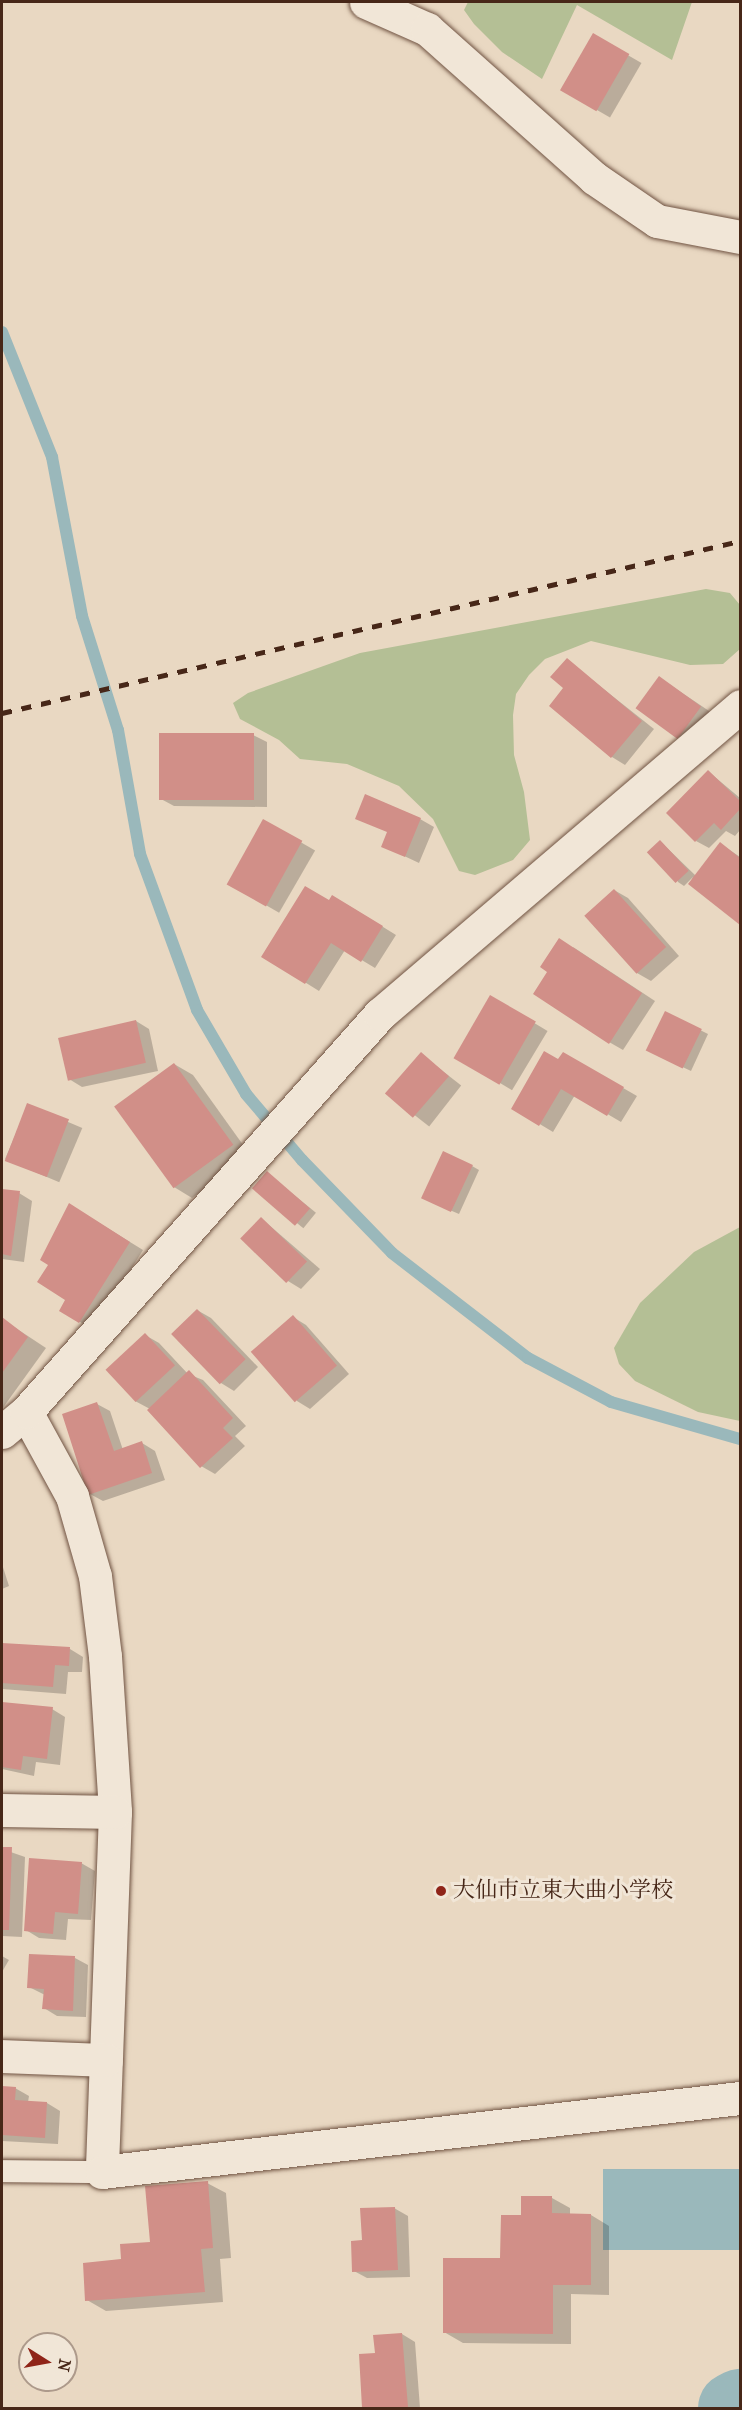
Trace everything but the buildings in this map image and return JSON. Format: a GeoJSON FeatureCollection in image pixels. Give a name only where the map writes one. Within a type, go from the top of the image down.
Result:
{"type":"FeatureCollection","features":[{"type":"Feature","properties":{"kind":"street"},"geometry":{"type":"LineString","coordinates":[[366,2],[427,29],[594,178],[657,221],[741,237]]}},
{"type":"Feature","properties":{"kind":"street"},"geometry":{"type":"LineString","coordinates":[[741,706],[380,1014],[14,1422],[72,1496],[95,1576],[105,1656],[115,1812],[102,2172],[741,2098]]}},
{"type":"Feature","properties":{"kind":"street"},"geometry":{"type":"LineString","coordinates":[[2,1810],[115,1812]]}},
{"type":"Feature","properties":{"kind":"street"},"geometry":{"type":"LineString","coordinates":[[2,2056],[106,2060]]}},
{"type":"Feature","properties":{"kind":"lane"},"geometry":{"type":"LineString","coordinates":[[2,2171],[102,2172]]}},
{"type":"Feature","properties":{"kind":"green space"},"geometry":{"type":"Polygon","coordinates":[[[468,2],[692,2],[672,60],[577,5],[542,79],[502,52],[474,24],[464,10],[468,2]]]}},
{"type":"Feature","properties":{"kind":"green space"},"geometry":{"type":"Polygon","coordinates":[[[706,589],[730,593],[740,605],[740,649],[723,664],[690,665],[591,641],[545,659],[529,675],[516,694],[513,715],[514,755],[524,792],[530,840],[513,860],[475,875],[459,871],[433,819],[399,786],[347,764],[300,759],[279,740],[240,719],[233,703],[248,693],[360,653],[706,589]]]}},
{"type":"Feature","properties":{"kind":"green space"},"geometry":{"type":"Polygon","coordinates":[[[740,1227],[740,1421],[698,1412],[635,1381],[619,1364],[614,1348],[640,1303],[694,1252],[740,1227]]]}},
{"type":"Feature","properties":{"kind":"water"},"geometry":{"type":"Polygon","coordinates":[[[603,2169],[740,2169],[740,2250],[603,2250],[603,2169]]]}},
{"type":"Feature","properties":{"kind":"waterway"},"geometry":{"type":"LineString","coordinates":[[2,332],[52,457],[82,616],[118,730],[140,854],[197,1010],[246,1094],[302,1160],[392,1253],[528,1358],[611,1402],[740,1439]]}},
{"type":"Feature","properties":{"kind":"waterway"},"geometry":{"type":"LineString","coordinates":[[734,2408],[740,2405]]}},
{"type":"Feature","properties":{"kind":"railway"},"geometry":{"type":"LineString","coordinates":[[2,713],[740,541]]}},
{"type":"Feature","properties":{"kind":"place","name":"大仙市立東大曲小学校"},"geometry":{"type":"Point","coordinates":[441,1891]}}]}
